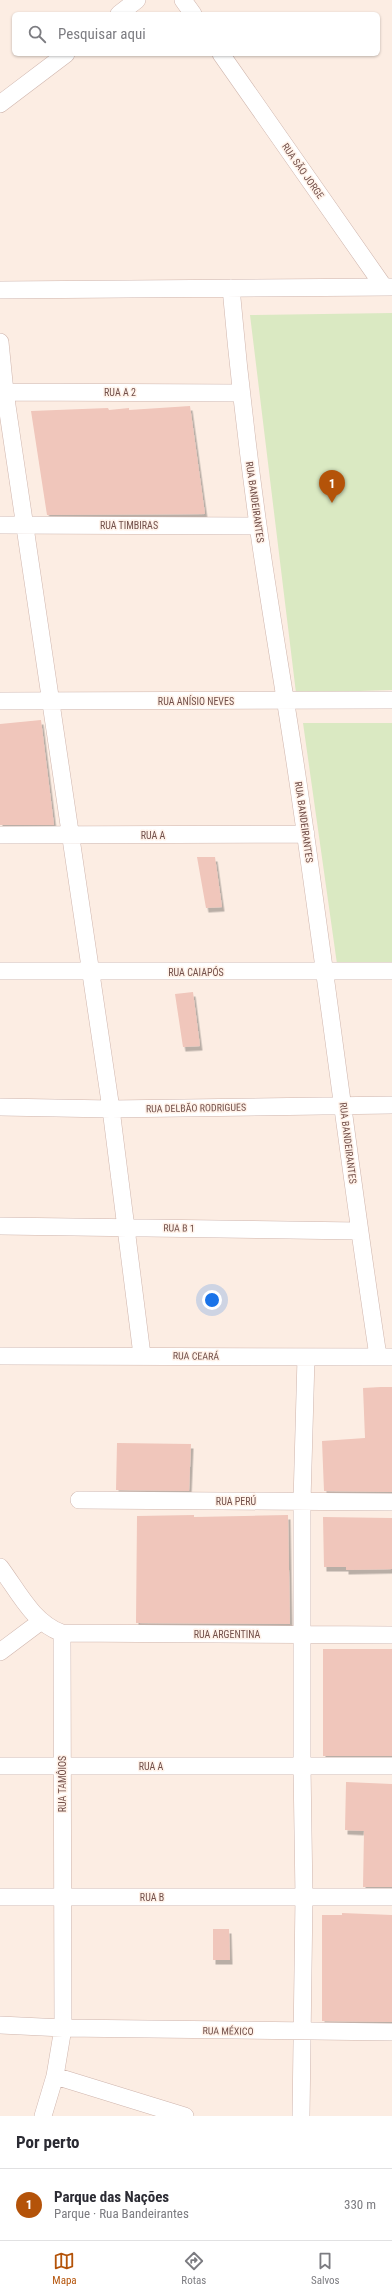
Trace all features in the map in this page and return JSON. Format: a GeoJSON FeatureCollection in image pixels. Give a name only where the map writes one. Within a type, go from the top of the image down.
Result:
{"type":"FeatureCollection","features":[{"type":"Feature","properties":{"kind":"street"},"geometry":{"type":"LineString","coordinates":[[122,12],[137,0]]}},
{"type":"Feature","properties":{"kind":"street"},"geometry":{"type":"LineString","coordinates":[[183,0],[192,12]]}},
{"type":"Feature","properties":{"kind":"street"},"geometry":{"type":"LineString","coordinates":[[0,104],[63,56]]}},
{"type":"Feature","properties":{"kind":"street","name":"RUA SÃO JORGE"},"geometry":{"type":"LineString","coordinates":[[222,56],[388,287]]}},
{"type":"Feature","properties":{"kind":"street"},"geometry":{"type":"LineString","coordinates":[[0,290],[388,287]]}},
{"type":"Feature","properties":{"kind":"street","name":"RUA BANDEIRANTES"},"geometry":{"type":"LineString","coordinates":[[231,288],[241,393],[258,526],[306,834],[343,1106],[358,1230],[385,1356]]}},
{"type":"Feature","properties":{"kind":"street"},"geometry":{"type":"LineString","coordinates":[[0,342],[2,392],[25,525],[52,701],[69,835],[111,1109],[142,1355]]}},
{"type":"Feature","properties":{"kind":"street","name":"RUA A 2"},"geometry":{"type":"LineString","coordinates":[[2,392],[241,393]]}},
{"type":"Feature","properties":{"kind":"street","name":"RUA TIMBIRAS"},"geometry":{"type":"LineString","coordinates":[[0,525],[258,526]]}},
{"type":"Feature","properties":{"kind":"street","name":"RUA ANÍSIO NEVES"},"geometry":{"type":"LineString","coordinates":[[0,701],[286,702],[392,700]]}},
{"type":"Feature","properties":{"kind":"street","name":"RUA A"},"geometry":{"type":"LineString","coordinates":[[0,835],[306,834]]}},
{"type":"Feature","properties":{"kind":"street","name":"RUA CAIAPÓS"},"geometry":{"type":"LineString","coordinates":[[0,971],[392,971]]}},
{"type":"Feature","properties":{"kind":"street","name":"RUA DELBÃO RODRIGUES"},"geometry":{"type":"LineString","coordinates":[[0,1107],[111,1109],[392,1105]]}},
{"type":"Feature","properties":{"kind":"street","name":"RUA B 1"},"geometry":{"type":"LineString","coordinates":[[0,1226],[358,1230]]}},
{"type":"Feature","properties":{"kind":"street","name":"RUA CEARÁ"},"geometry":{"type":"LineString","coordinates":[[0,1356],[142,1355],[306,1358],[385,1356]]}},
{"type":"Feature","properties":{"kind":"street"},"geometry":{"type":"LineString","coordinates":[[301,2116],[304,1896],[302,1766],[302,1501],[306,1358]]}},
{"type":"Feature","properties":{"kind":"street","name":"RUA PERÚ"},"geometry":{"type":"LineString","coordinates":[[79,1500],[392,1502]]}},
{"type":"Feature","properties":{"kind":"street"},"geometry":{"type":"LineString","coordinates":[[0,1567],[40,1622],[49,1629],[62,1633]]}},
{"type":"Feature","properties":{"kind":"street"},"geometry":{"type":"LineString","coordinates":[[0,1652],[40,1622]]}},
{"type":"Feature","properties":{"kind":"street","name":"RUA ARGENTINA"},"geometry":{"type":"LineString","coordinates":[[62,1633],[302,1635],[392,1634]]}},
{"type":"Feature","properties":{"kind":"street","name":"RUA TAMÔIOS"},"geometry":{"type":"LineString","coordinates":[[43,2116],[55,2076],[63,2028],[62,1633]]}},
{"type":"Feature","properties":{"kind":"street","name":"RUA A"},"geometry":{"type":"LineString","coordinates":[[0,1766],[392,1766]]}},
{"type":"Feature","properties":{"kind":"street","name":"RUA B"},"geometry":{"type":"LineString","coordinates":[[0,1897],[392,1897]]}},
{"type":"Feature","properties":{"kind":"street","name":"RUA MÉXICO"},"geometry":{"type":"LineString","coordinates":[[0,2025],[63,2028],[392,2032]]}},
{"type":"Feature","properties":{"kind":"street"},"geometry":{"type":"LineString","coordinates":[[55,2076],[185,2116]]}},
{"type":"Feature","properties":{"kind":"green space"},"geometry":{"type":"Polygon","coordinates":[[[392,313],[392,690],[296,693],[250,315],[392,313]]]}},
{"type":"Feature","properties":{"kind":"green space"},"geometry":{"type":"Polygon","coordinates":[[[303,723],[392,723],[392,964],[337,964],[303,723]]]}},
{"type":"Feature","properties":{"kind":"building"},"geometry":{"type":"Polygon","coordinates":[[[190,406],[205,514],[47,515],[31,411],[108,408],[109,410],[129,408],[129,410],[190,406]]]}},
{"type":"Feature","properties":{"kind":"building"},"geometry":{"type":"Polygon","coordinates":[[[41,720],[54,825],[0,825],[0,724],[41,720]]]}},
{"type":"Feature","properties":{"kind":"building"},"geometry":{"type":"Polygon","coordinates":[[[197,857],[215,857],[222,907],[206,908],[197,857]]]}},
{"type":"Feature","properties":{"kind":"building"},"geometry":{"type":"Polygon","coordinates":[[[193,992],[200,1046],[183,1047],[175,994],[193,992]]]}},
{"type":"Feature","properties":{"kind":"building"},"geometry":{"type":"Polygon","coordinates":[[[392,1387],[392,1492],[324,1491],[322,1441],[365,1438],[363,1388],[392,1387]]]}},
{"type":"Feature","properties":{"kind":"building"},"geometry":{"type":"Polygon","coordinates":[[[117,1443],[191,1444],[189,1491],[116,1490],[117,1443]]]}},
{"type":"Feature","properties":{"kind":"building"},"geometry":{"type":"Polygon","coordinates":[[[194,1515],[194,1517],[288,1515],[290,1624],[136,1623],[137,1516],[194,1515]]]}},
{"type":"Feature","properties":{"kind":"building"},"geometry":{"type":"Polygon","coordinates":[[[323,1517],[392,1518],[392,1569],[346,1570],[346,1567],[324,1567],[323,1517]]]}},
{"type":"Feature","properties":{"kind":"building"},"geometry":{"type":"Polygon","coordinates":[[[323,1649],[392,1649],[392,1756],[323,1756],[323,1649]]]}},
{"type":"Feature","properties":{"kind":"building"},"geometry":{"type":"Polygon","coordinates":[[[346,1782],[392,1784],[392,1887],[363,1887],[364,1831],[345,1830],[346,1782]]]}},
{"type":"Feature","properties":{"kind":"building"},"geometry":{"type":"Polygon","coordinates":[[[342,1913],[392,1915],[392,2022],[322,2021],[322,1915],[342,1915],[342,1913]]]}},
{"type":"Feature","properties":{"kind":"building"},"geometry":{"type":"Polygon","coordinates":[[[213,1929],[229,1929],[230,1960],[213,1960],[213,1929]]]}},
{"type":"Feature","properties":{"kind":"place","name":"Parque das Nações"},"geometry":{"type":"Point","coordinates":[332,503]}}]}
